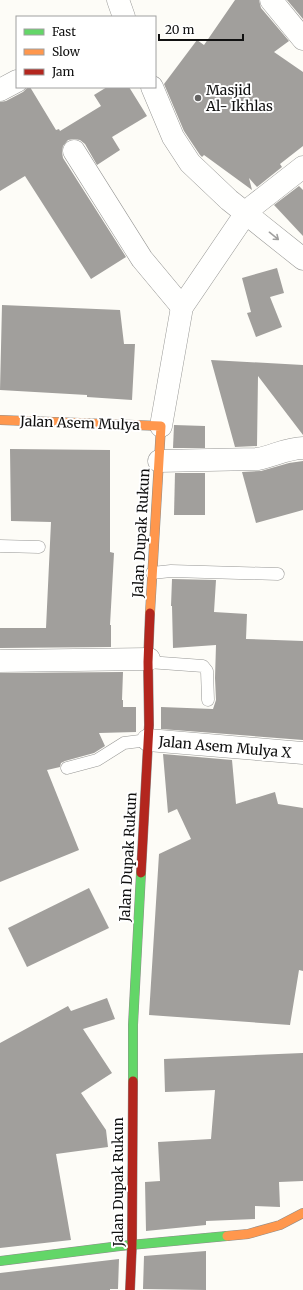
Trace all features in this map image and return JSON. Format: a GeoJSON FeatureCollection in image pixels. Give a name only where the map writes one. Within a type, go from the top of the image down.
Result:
{"type":"FeatureCollection","features":[{"type":"Feature","properties":{"kind":"street"},"geometry":{"type":"LineString","coordinates":[[118,0],[124,16]]}},
{"type":"Feature","properties":{"kind":"street"},"geometry":{"type":"LineString","coordinates":[[271,0],[303,39]]}},
{"type":"Feature","properties":{"kind":"street"},"geometry":{"type":"LineString","coordinates":[[0,90],[16,82]]}},
{"type":"Feature","properties":{"kind":"street"},"geometry":{"type":"LineString","coordinates":[[152,88],[173,137],[190,163],[229,200],[303,259]]}},
{"type":"Feature","properties":{"kind":"street"},"geometry":{"type":"LineString","coordinates":[[74,151],[142,259],[182,307]]}},
{"type":"Feature","properties":{"kind":"street"},"geometry":{"type":"LineString","coordinates":[[161,426],[182,307],[246,213],[303,167]]}},
{"type":"Feature","properties":{"kind":"street","name":"Jalan Asem Mulya"},"geometry":{"type":"LineString","coordinates":[[0,420],[161,426]]}},
{"type":"Feature","properties":{"kind":"street","name":"Jalan Dupak Rukun"},"geometry":{"type":"LineString","coordinates":[[130,1290],[132,1244],[133,1026],[149,725],[149,661],[152,573],[161,426]]}},
{"type":"Feature","properties":{"kind":"street"},"geometry":{"type":"LineString","coordinates":[[159,461],[258,459],[273,456],[294,448],[303,448]]}},
{"type":"Feature","properties":{"kind":"street"},"geometry":{"type":"LineString","coordinates":[[0,661],[149,661]]}},
{"type":"Feature","properties":{"kind":"street","name":"Jalan Asem Mulya X"},"geometry":{"type":"LineString","coordinates":[[148,740],[303,753]]}},
{"type":"Feature","properties":{"kind":"street"},"geometry":{"type":"LineString","coordinates":[[0,1261],[132,1244],[248,1234],[280,1225],[303,1213]]}},
{"type":"Feature","properties":{"kind":"lane"},"geometry":{"type":"LineString","coordinates":[[0,546],[39,547]]}},
{"type":"Feature","properties":{"kind":"lane"},"geometry":{"type":"LineString","coordinates":[[152,573],[278,574]]}},
{"type":"Feature","properties":{"kind":"lane"},"geometry":{"type":"LineString","coordinates":[[149,661],[203,666],[207,672],[208,700]]}},
{"type":"Feature","properties":{"kind":"lane"},"geometry":{"type":"LineString","coordinates":[[67,768],[97,760],[124,743],[148,740]]}},
{"type":"Feature","properties":{"kind":"building"},"geometry":{"type":"Polygon","coordinates":[[[235,0],[259,0],[261,8],[289,41],[274,52],[303,72],[303,146],[280,164],[282,167],[257,187],[249,178],[252,190],[204,155],[202,157],[200,155],[184,131],[164,84],[197,40],[204,45],[235,0]]]}},
{"type":"Feature","properties":{"kind":"building"},"geometry":{"type":"Polygon","coordinates":[[[287,0],[303,0],[303,19],[287,0]]]}},
{"type":"Feature","properties":{"kind":"building"},"geometry":{"type":"Polygon","coordinates":[[[27,88],[31,88],[56,130],[59,129],[60,131],[101,106],[94,95],[105,88],[130,88],[147,116],[112,137],[120,150],[97,165],[85,144],[80,140],[68,140],[63,146],[63,158],[126,257],[91,279],[25,176],[0,191],[0,102],[6,101],[23,92],[27,88]]]}},
{"type":"Feature","properties":{"kind":"building"},"geometry":{"type":"Polygon","coordinates":[[[299,186],[303,190],[303,236],[274,205],[299,186]]]}},
{"type":"Feature","properties":{"kind":"building"},"geometry":{"type":"Polygon","coordinates":[[[277,268],[284,293],[270,297],[282,327],[256,337],[247,313],[251,312],[242,278],[277,268]]]}},
{"type":"Feature","properties":{"kind":"building"},"geometry":{"type":"Polygon","coordinates":[[[2,305],[120,310],[124,344],[135,344],[132,400],[87,397],[87,395],[0,390],[2,305]]]}},
{"type":"Feature","properties":{"kind":"building"},"geometry":{"type":"Polygon","coordinates":[[[211,360],[303,365],[303,435],[258,376],[257,446],[235,447],[211,360]]]}},
{"type":"Feature","properties":{"kind":"building"},"geometry":{"type":"Polygon","coordinates":[[[174,425],[205,426],[205,448],[173,448],[174,425]]]}},
{"type":"Feature","properties":{"kind":"building"},"geometry":{"type":"Polygon","coordinates":[[[10,449],[110,450],[110,552],[114,553],[110,625],[111,647],[0,648],[0,628],[46,628],[51,522],[11,521],[10,449]]]}},
{"type":"Feature","properties":{"kind":"building"},"geometry":{"type":"Polygon","coordinates":[[[303,461],[303,510],[256,523],[242,472],[261,471],[289,463],[303,461]]]}},
{"type":"Feature","properties":{"kind":"building"},"geometry":{"type":"Polygon","coordinates":[[[175,473],[205,473],[205,515],[174,515],[175,473]]]}},
{"type":"Feature","properties":{"kind":"building"},"geometry":{"type":"Polygon","coordinates":[[[172,579],[216,580],[214,612],[247,614],[246,639],[303,641],[303,740],[161,729],[161,707],[213,709],[216,700],[216,645],[173,648],[171,606],[172,579]]]}},
{"type":"Feature","properties":{"kind":"building"},"geometry":{"type":"Polygon","coordinates":[[[123,672],[123,707],[136,707],[136,732],[99,733],[105,746],[94,753],[65,761],[61,763],[60,767],[47,770],[79,850],[0,882],[0,673],[123,672]]]}},
{"type":"Feature","properties":{"kind":"building"},"geometry":{"type":"Polygon","coordinates":[[[163,754],[232,760],[236,804],[275,792],[278,804],[303,808],[303,971],[299,970],[290,1025],[149,1015],[159,854],[191,839],[177,809],[168,813],[163,754]]]}},
{"type":"Feature","properties":{"kind":"building"},"geometry":{"type":"Polygon","coordinates":[[[89,888],[109,928],[27,967],[8,928],[89,888]]]}},
{"type":"Feature","properties":{"kind":"building"},"geometry":{"type":"Polygon","coordinates":[[[107,998],[115,1019],[83,1029],[112,1073],[81,1093],[106,1130],[108,1147],[56,1154],[71,1240],[0,1248],[0,1043],[68,1006],[71,1011],[107,998]]]}},
{"type":"Feature","properties":{"kind":"building"},"geometry":{"type":"Polygon","coordinates":[[[303,1053],[303,1181],[279,1182],[280,1207],[255,1206],[255,1219],[206,1221],[206,1225],[146,1231],[145,1182],[160,1181],[158,1142],[211,1139],[215,1090],[165,1092],[164,1059],[303,1053]]]}},
{"type":"Feature","properties":{"kind":"building"},"geometry":{"type":"Polygon","coordinates":[[[206,1251],[206,1290],[143,1289],[144,1256],[206,1251]]]}},
{"type":"Feature","properties":{"kind":"building"},"geometry":{"type":"Polygon","coordinates":[[[119,1259],[118,1289],[0,1290],[0,1273],[119,1259]]]}},
{"type":"Feature","properties":{"kind":"traffic: fast"},"geometry":{"type":"LineString","coordinates":[[133,1081],[133,1025],[141,873]]}},
{"type":"Feature","properties":{"kind":"traffic: fast"},"geometry":{"type":"LineString","coordinates":[[0,1261],[120,1246],[227,1236]]}},
{"type":"Feature","properties":{"kind":"traffic: slow"},"geometry":{"type":"LineString","coordinates":[[0,420],[161,426],[150,613]]}},
{"type":"Feature","properties":{"kind":"traffic: slow"},"geometry":{"type":"LineString","coordinates":[[227,1236],[248,1234],[280,1225],[303,1213]]}},
{"type":"Feature","properties":{"kind":"traffic: jam"},"geometry":{"type":"LineString","coordinates":[[141,873],[149,725],[148,662],[150,613]]}},
{"type":"Feature","properties":{"kind":"traffic: jam"},"geometry":{"type":"LineString","coordinates":[[130,1290],[132,1244],[133,1081]]}},
{"type":"Feature","properties":{"kind":"place","name":"Masjid Al- Ikhlas"},"geometry":{"type":"Point","coordinates":[198,98]}}]}
